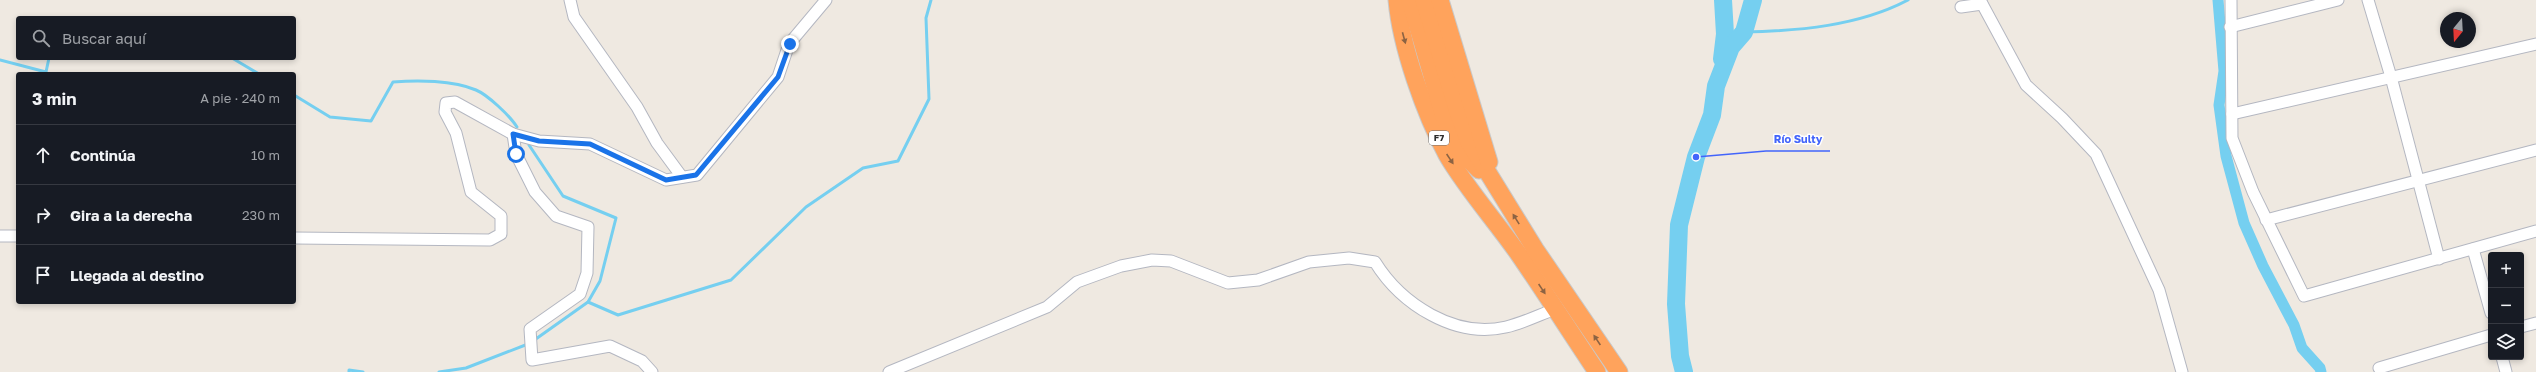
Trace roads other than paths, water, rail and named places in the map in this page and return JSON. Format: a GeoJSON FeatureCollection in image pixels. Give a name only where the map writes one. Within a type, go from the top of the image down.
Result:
{"type":"FeatureCollection","features":[{"type":"Feature","properties":{"kind":"highway","name":"F7"},"geometry":{"type":"LineString","coordinates":[[1397,0],[1398,14],[1413,70],[1429,118],[1448,156],[1598,372]]}},
{"type":"Feature","properties":{"kind":"highway","name":"F7"},"geometry":{"type":"LineString","coordinates":[[1410,0],[1444,117],[1461,152],[1497,189]]}},
{"type":"Feature","properties":{"kind":"highway","name":"F7"},"geometry":{"type":"LineString","coordinates":[[1416,0],[1450,114],[1466,150],[1497,189]]}},
{"type":"Feature","properties":{"kind":"highway","name":"F7"},"geometry":{"type":"LineString","coordinates":[[1424,0],[1458,112],[1469,142],[1497,189],[1619,372]]}},
{"type":"Feature","properties":{"kind":"highway","name":"F7"},"geometry":{"type":"LineString","coordinates":[[1432,0],[1475,141],[1497,189]]}},
{"type":"Feature","properties":{"kind":"highway","name":"F7"},"geometry":{"type":"LineString","coordinates":[[1440,0],[1497,189]]}},
{"type":"Feature","properties":{"kind":"street"},"geometry":{"type":"LineString","coordinates":[[570,0],[574,17],[637,107],[657,143],[682,177]]}},
{"type":"Feature","properties":{"kind":"street"},"geometry":{"type":"LineString","coordinates":[[296,238],[490,240],[501,234],[501,216],[471,192],[456,132],[445,112],[446,103],[455,102],[513,134],[539,141],[590,144],[666,180],[696,175],[778,77],[790,44],[826,0]]}},
{"type":"Feature","properties":{"kind":"street"},"geometry":{"type":"LineString","coordinates":[[2231,0],[2232,138],[2253,192],[2304,296],[2536,231]]}},
{"type":"Feature","properties":{"kind":"street"},"geometry":{"type":"LineString","coordinates":[[2230,27],[2338,0]]}},
{"type":"Feature","properties":{"kind":"street"},"geometry":{"type":"LineString","coordinates":[[2368,0],[2391,77],[2439,259]]}},
{"type":"Feature","properties":{"kind":"street"},"geometry":{"type":"LineString","coordinates":[[1961,7],[1981,2],[2026,85],[2062,118],[2096,154],[2159,290],[2182,372]]}},
{"type":"Feature","properties":{"kind":"street"},"geometry":{"type":"LineString","coordinates":[[2232,114],[2536,44]]}},
{"type":"Feature","properties":{"kind":"street"},"geometry":{"type":"LineString","coordinates":[[513,134],[516,154],[535,192],[556,216],[588,227],[587,273],[580,294],[530,329],[532,360],[610,346],[642,361],[652,372]]}},
{"type":"Feature","properties":{"kind":"street"},"geometry":{"type":"LineString","coordinates":[[2266,220],[2536,150]]}},
{"type":"Feature","properties":{"kind":"street"},"geometry":{"type":"LineString","coordinates":[[0,236],[16,236]]}},
{"type":"Feature","properties":{"kind":"street"},"geometry":{"type":"LineString","coordinates":[[2473,249],[2488,302]]}},
{"type":"Feature","properties":{"kind":"street"},"geometry":{"type":"LineString","coordinates":[[889,372],[1047,307],[1077,282],[1121,266],[1152,260],[1171,261],[1228,283],[1258,280],[1309,262],[1350,258],[1375,262],[1383,275],[1420,308],[1442,320],[1468,329],[1505,327],[1555,309]]}},
{"type":"Feature","properties":{"kind":"street"},"geometry":{"type":"LineString","coordinates":[[2524,326],[2536,323]]}},
{"type":"Feature","properties":{"kind":"street"},"geometry":{"type":"LineString","coordinates":[[2379,368],[2488,336]]}},
{"type":"Feature","properties":{"kind":"street"},"geometry":{"type":"LineString","coordinates":[[2503,360],[2506,372]]}},
{"type":"Feature","properties":{"kind":"waterway"},"geometry":{"type":"LineString","coordinates":[[529,145],[563,196],[616,218],[600,281],[588,302],[618,315],[731,280],[806,207],[863,168],[898,161],[929,99],[926,18],[931,0]]}},
{"type":"Feature","properties":{"kind":"waterway"},"geometry":{"type":"LineString","coordinates":[[1722,59],[1725,34],[1723,0]]}},
{"type":"Feature","properties":{"kind":"waterway"},"geometry":{"type":"LineString","coordinates":[[1684,372],[1680,356],[1676,304],[1679,225],[1696,157],[1712,115],[1716,86],[1731,47],[1744,32],[1753,0]]}},
{"type":"Feature","properties":{"kind":"waterway"},"geometry":{"type":"LineString","coordinates":[[1744,32],[1807,28],[1849,21],[1889,9],[1908,0]]}},
{"type":"Feature","properties":{"kind":"waterway"},"geometry":{"type":"LineString","coordinates":[[2218,0],[2224,71],[2219,105],[2226,156],[2244,223],[2263,266],[2294,325],[2302,348],[2320,368],[2321,372]]}},
{"type":"Feature","properties":{"kind":"waterway"},"geometry":{"type":"LineString","coordinates":[[0,60],[46,72]]}},
{"type":"Feature","properties":{"kind":"waterway"},"geometry":{"type":"LineString","coordinates":[[46,72],[49,60]]}},
{"type":"Feature","properties":{"kind":"waterway"},"geometry":{"type":"LineString","coordinates":[[235,60],[256,72]]}},
{"type":"Feature","properties":{"kind":"waterway"},"geometry":{"type":"LineString","coordinates":[[296,96],[330,117],[371,121],[393,82],[424,81],[457,84],[476,90],[486,96],[498,106],[517,127]]}},
{"type":"Feature","properties":{"kind":"waterway"},"geometry":{"type":"LineString","coordinates":[[533,341],[588,302]]}},
{"type":"Feature","properties":{"kind":"waterway"},"geometry":{"type":"LineString","coordinates":[[439,372],[466,368],[528,344]]}},
{"type":"Feature","properties":{"kind":"waterway"},"geometry":{"type":"LineString","coordinates":[[349,372],[349,370],[363,372]]}},
{"type":"Feature","properties":{"kind":"place","name":"Río Sulty"},"geometry":{"type":"Point","coordinates":[1696,157]}}]}
